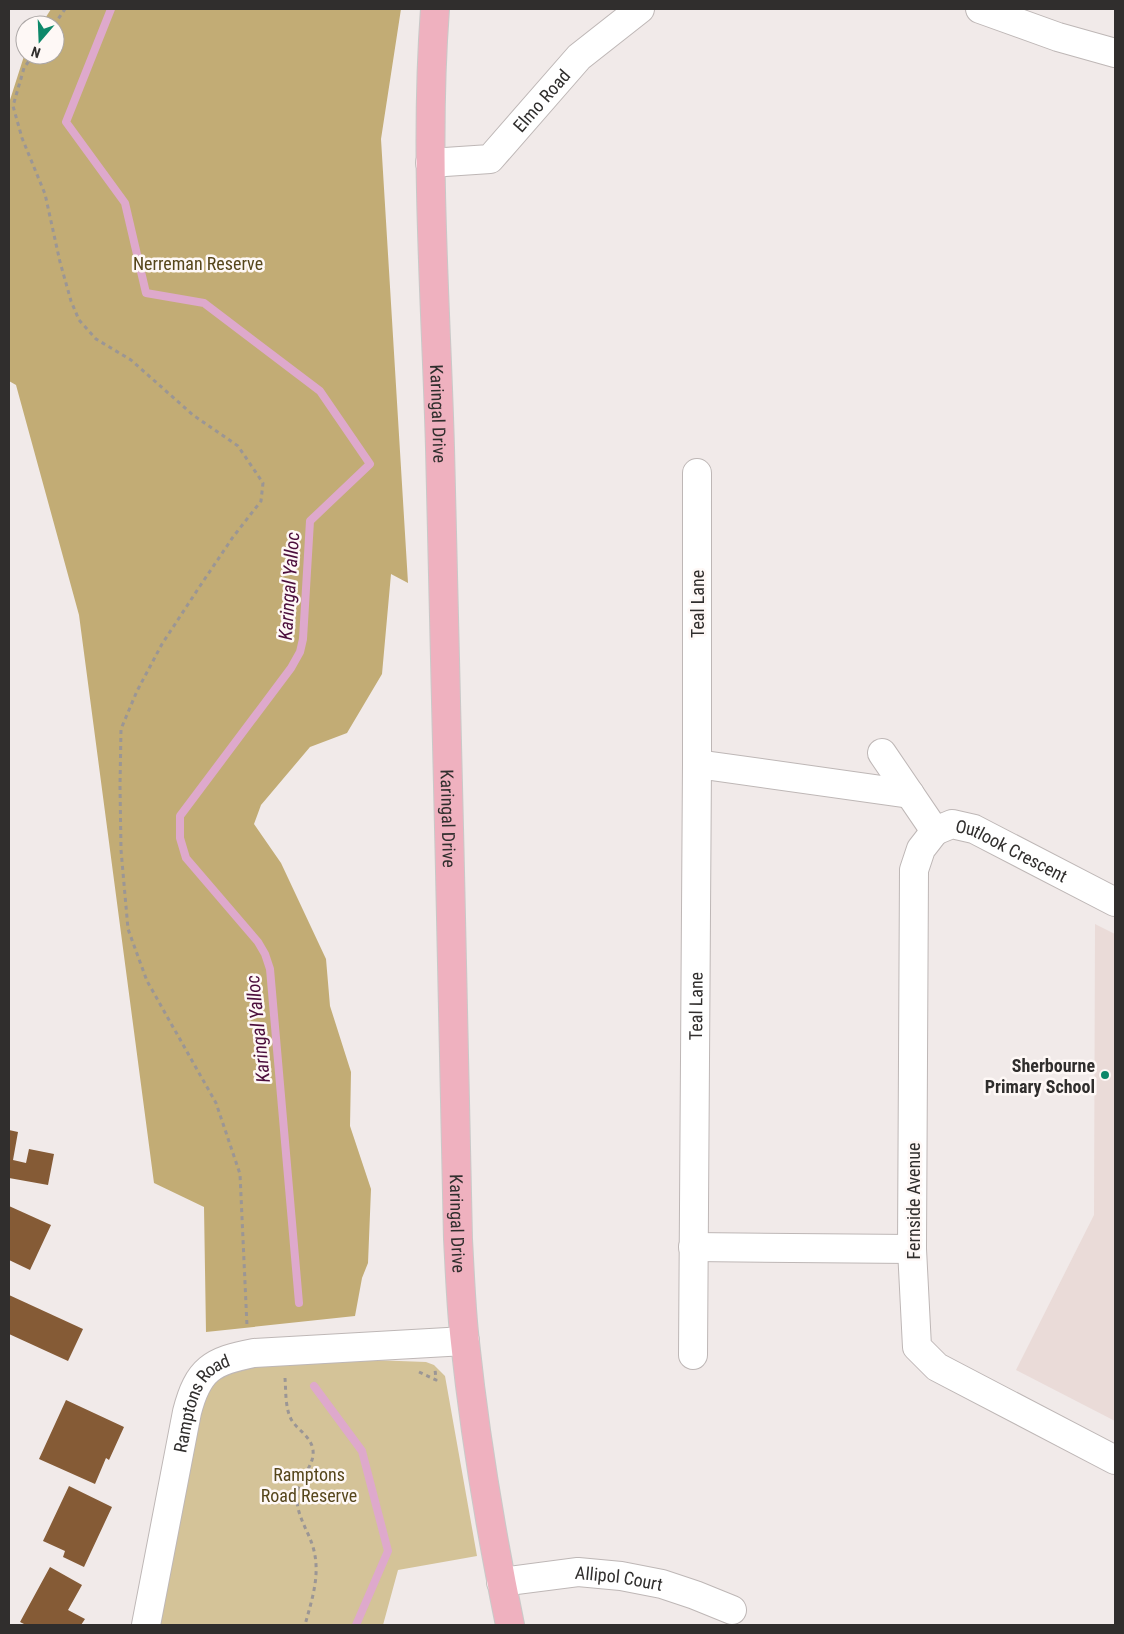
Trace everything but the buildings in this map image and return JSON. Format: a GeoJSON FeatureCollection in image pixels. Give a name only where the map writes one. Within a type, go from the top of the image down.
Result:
{"type":"FeatureCollection","features":[{"type":"Feature","properties":{"kind":"main road","name":"Karingal Drive"},"geometry":{"type":"LineString","coordinates":[[435,9],[430,104],[430,163],[438,398],[458,1239],[465,1341],[474,1410],[501,1582],[510,1625]]}},
{"type":"Feature","properties":{"kind":"street","name":"Elmo Road"},"geometry":{"type":"LineString","coordinates":[[430,163],[490,159],[579,57],[640,9]]}},
{"type":"Feature","properties":{"kind":"street"},"geometry":{"type":"LineString","coordinates":[[980,9],[1058,37],[1115,53]]}},
{"type":"Feature","properties":{"kind":"street","name":"Teal Lane"},"geometry":{"type":"LineString","coordinates":[[693,1355],[697,764],[696,473]]}},
{"type":"Feature","properties":{"kind":"street","name":"Outlook Crescent"},"geometry":{"type":"LineString","coordinates":[[882,753],[935,831],[952,824],[974,830],[1115,902]]}},
{"type":"Feature","properties":{"kind":"street"},"geometry":{"type":"LineString","coordinates":[[697,764],[910,794]]}},
{"type":"Feature","properties":{"kind":"street","name":"Fernside Avenue"},"geometry":{"type":"LineString","coordinates":[[935,831],[921,848],[914,870],[912,1249],[917,1348],[936,1367],[1115,1460]]}},
{"type":"Feature","properties":{"kind":"street"},"geometry":{"type":"LineString","coordinates":[[693,1247],[912,1249]]}},
{"type":"Feature","properties":{"kind":"street","name":"Ramptons Road"},"geometry":{"type":"LineString","coordinates":[[146,1625],[192,1395],[197,1382],[207,1370],[235,1356],[248,1354],[465,1341]]}},
{"type":"Feature","properties":{"kind":"street","name":"Allipol Court"},"geometry":{"type":"LineString","coordinates":[[501,1582],[578,1572],[621,1576],[662,1584],[732,1610]]}},
{"type":"Feature","properties":{"kind":"path"},"geometry":{"type":"LineString","coordinates":[[26,65],[12,106],[22,138],[45,194],[60,262],[71,301],[79,320],[96,339],[131,360],[193,415],[238,446],[263,483],[261,501],[233,537],[162,644],[137,691],[121,730],[120,786],[121,850],[128,929],[147,981],[216,1103],[240,1174],[248,1354]]}},
{"type":"Feature","properties":{"kind":"path"},"geometry":{"type":"LineString","coordinates":[[412,1371],[436,1380],[432,1342]]}},
{"type":"Feature","properties":{"kind":"path"},"geometry":{"type":"LineString","coordinates":[[285,1373],[289,1413],[292,1420],[306,1435],[313,1449],[311,1463],[300,1481],[297,1497],[297,1507],[313,1545],[316,1564],[316,1584],[304,1625]]}},
{"type":"Feature","properties":{"kind":"shaded area","name":"Sherbourne Primary School"},"geometry":{"type":"Polygon","coordinates":[[[1095,924],[1115,934],[1115,1421],[1016,1370],[1094,1215],[1095,924]]]}},
{"type":"Feature","properties":{"kind":"green space","name":"Nerreman Reserve"},"geometry":{"type":"Polygon","coordinates":[[[51,9],[401,9],[381,139],[408,583],[391,574],[382,674],[347,733],[310,747],[261,805],[254,824],[281,863],[326,959],[330,1006],[351,1072],[350,1126],[371,1189],[368,1263],[362,1278],[355,1316],[206,1332],[204,1207],[154,1183],[79,615],[16,385],[9,381],[9,103],[21,65],[65,65],[65,15],[47,15],[51,9]]]}},
{"type":"Feature","properties":{"kind":"green space","name":"Ramptons Road Reserve"},"geometry":{"type":"Polygon","coordinates":[[[345,1359],[426,1362],[434,1365],[445,1376],[477,1556],[398,1570],[383,1625],[156,1625],[199,1406],[212,1381],[246,1365],[345,1359]]]}},
{"type":"Feature","properties":{"kind":"waterway","name":"Karingal Yalloc"},"geometry":{"type":"LineString","coordinates":[[111,9],[66,122],[125,203],[146,293],[204,303],[320,391],[370,464],[310,521],[303,639],[300,652],[291,668],[180,816],[180,838],[186,858],[258,942],[265,954],[270,969],[299,1303]]}},
{"type":"Feature","properties":{"kind":"waterway","name":"Karingal Yalloc"},"geometry":{"type":"LineString","coordinates":[[314,1386],[362,1451],[388,1551],[356,1625]]}},
{"type":"Feature","properties":{"kind":"place","name":"Sherbourne Primary School"},"geometry":{"type":"Point","coordinates":[1105,1075]}}]}
